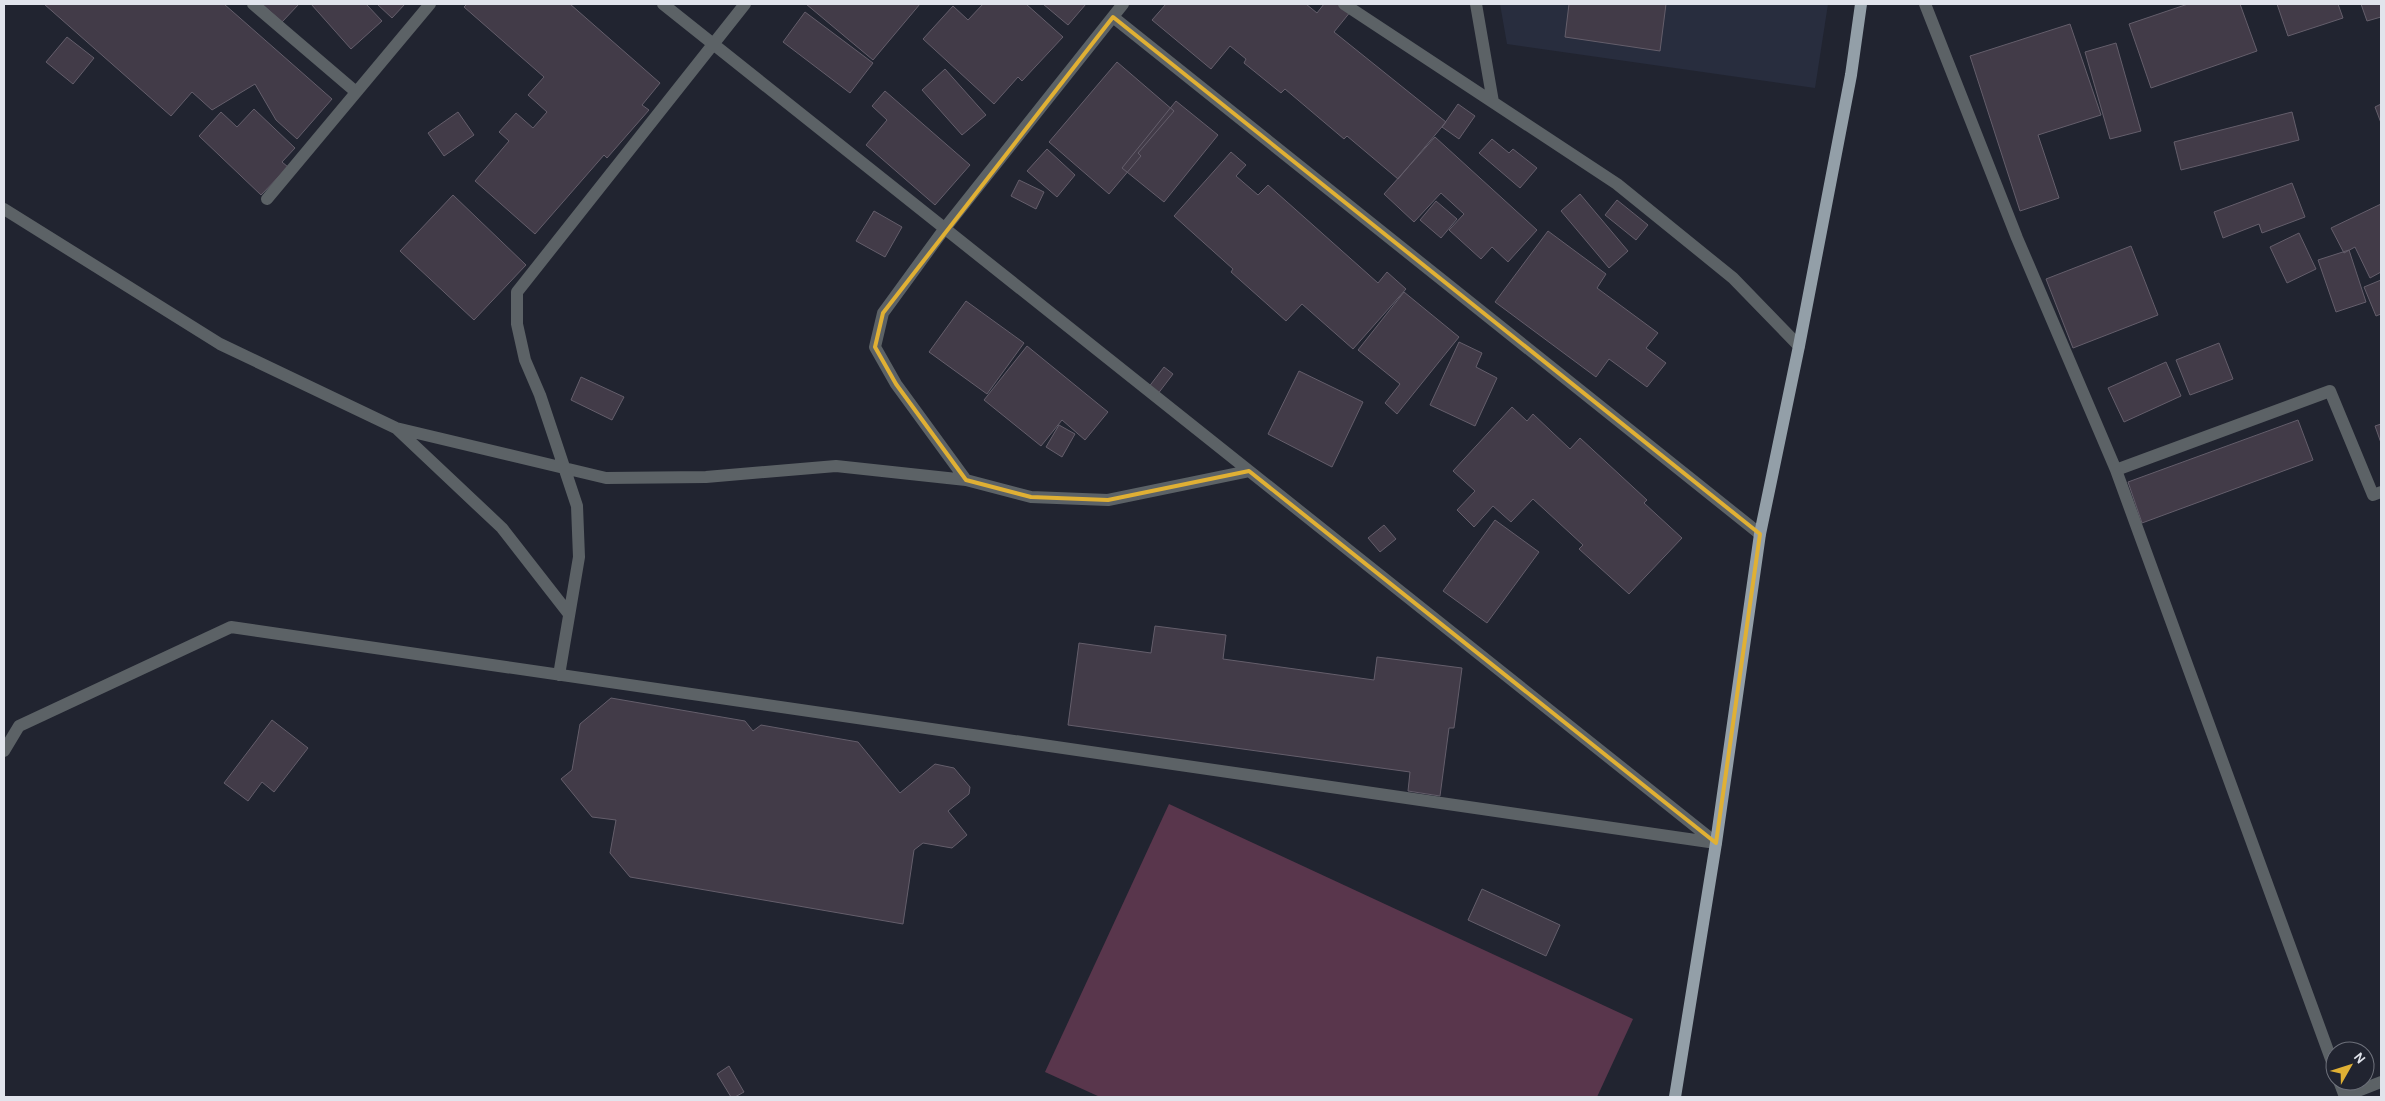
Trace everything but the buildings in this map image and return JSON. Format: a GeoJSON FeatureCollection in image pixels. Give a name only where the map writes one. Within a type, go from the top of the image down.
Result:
{"type":"FeatureCollection","features":[{"type":"Feature","properties":{"kind":"main road"},"geometry":{"type":"LineString","coordinates":[[1675,1097],[1716,843],[1760,534],[1799,346],[1851,75],[1861,4]]}},
{"type":"Feature","properties":{"kind":"street"},"geometry":{"type":"LineString","coordinates":[[253,4],[356,92]]}},
{"type":"Feature","properties":{"kind":"street"},"geometry":{"type":"LineString","coordinates":[[267,199],[430,4]]}},
{"type":"Feature","properties":{"kind":"street"},"geometry":{"type":"LineString","coordinates":[[663,4],[1716,843]]}},
{"type":"Feature","properties":{"kind":"street"},"geometry":{"type":"LineString","coordinates":[[559,675],[579,557],[577,506],[540,396],[524,360],[517,324],[517,292],[745,4]]}},
{"type":"Feature","properties":{"kind":"street"},"geometry":{"type":"LineString","coordinates":[[966,480],[896,384],[875,347],[883,312],[945,228],[1123,4]]}},
{"type":"Feature","properties":{"kind":"street"},"geometry":{"type":"LineString","coordinates":[[1344,4],[1617,184],[1733,278],[1799,346]]}},
{"type":"Feature","properties":{"kind":"street"},"geometry":{"type":"LineString","coordinates":[[1476,4],[1493,102]]}},
{"type":"Feature","properties":{"kind":"street"},"geometry":{"type":"LineString","coordinates":[[1924,4],[2017,238],[2116,470],[2325,1043]]}},
{"type":"Feature","properties":{"kind":"street"},"geometry":{"type":"LineString","coordinates":[[1113,17],[1760,534]]}},
{"type":"Feature","properties":{"kind":"street"},"geometry":{"type":"LineString","coordinates":[[4,209],[220,344],[396,428],[606,478],[706,477],[836,466],[966,480],[1031,497],[1108,500],[1249,471]]}},
{"type":"Feature","properties":{"kind":"street"},"geometry":{"type":"LineString","coordinates":[[2116,470],[2330,391],[2373,495],[2381,492]]}},
{"type":"Feature","properties":{"kind":"street"},"geometry":{"type":"LineString","coordinates":[[396,428],[502,528],[569,614]]}},
{"type":"Feature","properties":{"kind":"street"},"geometry":{"type":"LineString","coordinates":[[4,751],[19,726],[231,627],[1716,843]]}},
{"type":"Feature","properties":{"kind":"street"},"geometry":{"type":"LineString","coordinates":[[2345,1097],[2381,1082]]}},
{"type":"Feature","properties":{"kind":"highlighted area"},"geometry":{"type":"Polygon","coordinates":[[[1113,17],[1760,534],[1716,843],[1249,471],[1108,500],[1031,497],[966,480],[896,384],[875,347],[883,313],[1113,17]]]}},
{"type":"Feature","properties":{"kind":"shaded area"},"geometry":{"type":"Polygon","coordinates":[[[1500,4],[1828,4],[1815,88],[1507,44],[1500,4]]]}},
{"type":"Feature","properties":{"kind":"shaded area"},"geometry":{"type":"Polygon","coordinates":[[[1169,804],[1633,1019],[1597,1097],[1100,1097],[1045,1072],[1169,804]]]}}]}
